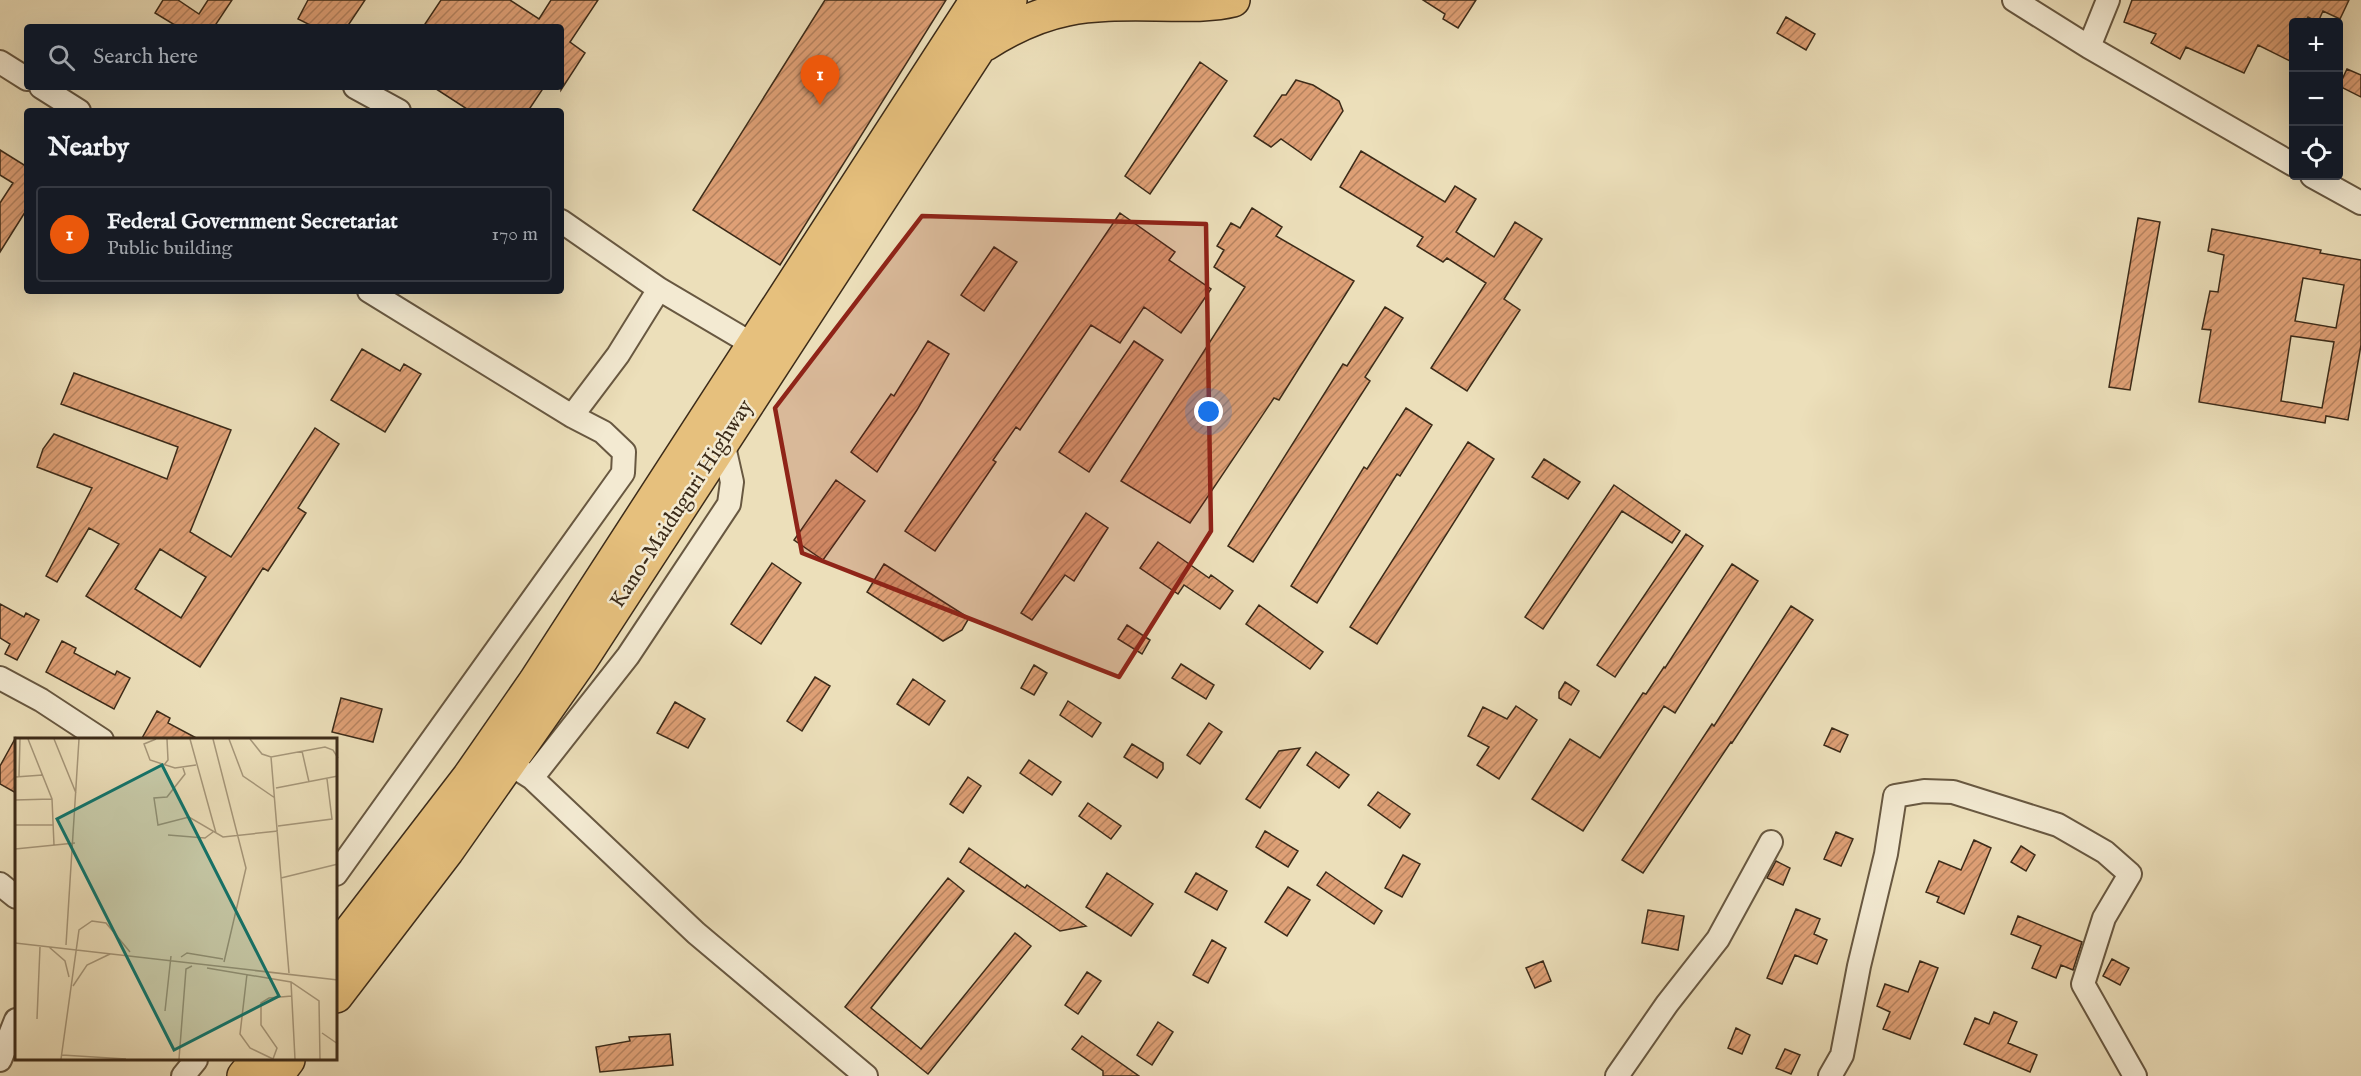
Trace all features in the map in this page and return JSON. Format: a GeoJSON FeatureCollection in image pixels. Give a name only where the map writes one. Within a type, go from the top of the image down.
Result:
{"type":"FeatureCollection","features":[{"type":"Feature","properties":{"kind":"highway","name":"Kano-Maiduguri Highway"},"geometry":{"type":"LineString","coordinates":[[338,993],[447,851],[521,771],[723,442],[765,352],[977,0]]}},
{"type":"Feature","properties":{"kind":"highway","name":"Kano-Maiduguri Highway"},"geometry":{"type":"LineString","coordinates":[[338,947],[470,777],[765,352],[850,243],[1010,0]]}},
{"type":"Feature","properties":{"kind":"highway"},"geometry":{"type":"LineString","coordinates":[[981,46],[1013,26],[1036,16],[1074,6],[1184,5],[1233,0]]}},
{"type":"Feature","properties":{"kind":"highway"},"geometry":{"type":"LineString","coordinates":[[244,1076],[255,1061]]}},
{"type":"Feature","properties":{"kind":"highway"},"geometry":{"type":"LineString","coordinates":[[276,1076],[287,1061]]}},
{"type":"Feature","properties":{"kind":"street"},"geometry":{"type":"LineString","coordinates":[[2014,0],[2289,162]]}},
{"type":"Feature","properties":{"kind":"street"},"geometry":{"type":"LineString","coordinates":[[2089,46],[2108,0]]}},
{"type":"Feature","properties":{"kind":"street"},"geometry":{"type":"LineString","coordinates":[[0,62],[24,77]]}},
{"type":"Feature","properties":{"kind":"street"},"geometry":{"type":"LineString","coordinates":[[45,90],[74,108]]}},
{"type":"Feature","properties":{"kind":"street"},"geometry":{"type":"LineString","coordinates":[[360,90],[394,108]]}},
{"type":"Feature","properties":{"kind":"street"},"geometry":{"type":"LineString","coordinates":[[2319,180],[2361,203]]}},
{"type":"Feature","properties":{"kind":"street"},"geometry":{"type":"LineString","coordinates":[[564,223],[659,289],[765,352]]}},
{"type":"Feature","properties":{"kind":"street"},"geometry":{"type":"LineString","coordinates":[[572,417],[618,355],[659,289]]}},
{"type":"Feature","properties":{"kind":"street"},"geometry":{"type":"LineString","coordinates":[[338,871],[623,473],[624,452],[603,432],[572,417],[374,294]]}},
{"type":"Feature","properties":{"kind":"street"},"geometry":{"type":"LineString","coordinates":[[0,678],[41,700],[99,738]]}},
{"type":"Feature","properties":{"kind":"street"},"geometry":{"type":"LineString","coordinates":[[521,771],[696,933],[866,1076]]}},
{"type":"Feature","properties":{"kind":"street"},"geometry":{"type":"LineString","coordinates":[[1830,1076],[1842,1055],[1859,966],[1886,854],[1894,796],[1924,791],[1953,792],[2058,825],[2105,852],[2130,874],[2104,918],[2083,984],[2135,1076]]}},
{"type":"Feature","properties":{"kind":"street"},"geometry":{"type":"LineString","coordinates":[[1617,1076],[1667,1004],[1718,939],[1771,842]]}},
{"type":"Feature","properties":{"kind":"street"},"geometry":{"type":"LineString","coordinates":[[0,884],[15,896]]}},
{"type":"Feature","properties":{"kind":"street"},"geometry":{"type":"LineString","coordinates":[[0,1060],[15,1022]]}},
{"type":"Feature","properties":{"kind":"street"},"geometry":{"type":"LineString","coordinates":[[183,1076],[194,1061]]}},
{"type":"Feature","properties":{"kind":"highlighted area"},"geometry":{"type":"Polygon","coordinates":[[[922,216],[1206,224],[1211,531],[1119,677],[802,553],[775,408],[922,216]]]}},
{"type":"Feature","properties":{"kind":"building"},"geometry":{"type":"Polygon","coordinates":[[[163,0],[178,0],[199,14],[208,0],[232,0],[216,24],[173,24],[155,13],[163,0]]]}},
{"type":"Feature","properties":{"kind":"building"},"geometry":{"type":"Polygon","coordinates":[[[308,0],[365,0],[349,24],[308,24],[298,19],[308,0]]]}},
{"type":"Feature","properties":{"kind":"building"},"geometry":{"type":"Polygon","coordinates":[[[441,0],[510,0],[539,19],[551,0],[598,0],[570,42],[585,53],[564,85],[564,24],[425,24],[441,0]]]}},
{"type":"Feature","properties":{"kind":"building"},"geometry":{"type":"Polygon","coordinates":[[[825,0],[946,0],[780,265],[693,210],[825,0]]]}},
{"type":"Feature","properties":{"kind":"building"},"geometry":{"type":"Polygon","coordinates":[[[1423,0],[1476,0],[1458,28],[1443,19],[1445,14],[1423,0]]]}},
{"type":"Feature","properties":{"kind":"building"},"geometry":{"type":"Polygon","coordinates":[[[2132,0],[2349,0],[2340,18],[2323,11],[2320,18],[2289,18],[2289,60],[2258,45],[2244,73],[2186,47],[2180,59],[2151,43],[2156,34],[2124,22],[2132,0]]]}},
{"type":"Feature","properties":{"kind":"building"},"geometry":{"type":"Polygon","coordinates":[[[1786,17],[1815,34],[1806,50],[1777,33],[1786,17]]]}},
{"type":"Feature","properties":{"kind":"building"},"geometry":{"type":"Polygon","coordinates":[[[1200,62],[1227,81],[1150,194],[1125,176],[1200,62]]]}},
{"type":"Feature","properties":{"kind":"building"},"geometry":{"type":"Polygon","coordinates":[[[2347,69],[2361,75],[2361,97],[2343,88],[2343,78],[2347,69]]]}},
{"type":"Feature","properties":{"kind":"building"},"geometry":{"type":"Polygon","coordinates":[[[1296,80],[1313,85],[1339,101],[1343,111],[1311,160],[1281,139],[1271,147],[1254,136],[1282,95],[1286,95],[1296,80]]]}},
{"type":"Feature","properties":{"kind":"building"},"geometry":{"type":"Polygon","coordinates":[[[438,90],[542,90],[530,108],[465,108],[438,90]]]}},
{"type":"Feature","properties":{"kind":"building"},"geometry":{"type":"Polygon","coordinates":[[[0,150],[24,165],[24,214],[0,252],[0,203],[13,183],[0,175],[0,150]]]}},
{"type":"Feature","properties":{"kind":"building"},"geometry":{"type":"Polygon","coordinates":[[[1361,151],[1445,202],[1455,186],[1476,199],[1456,232],[1494,257],[1515,222],[1542,239],[1504,299],[1520,310],[1467,391],[1431,368],[1486,283],[1447,258],[1443,262],[1417,246],[1423,237],[1340,187],[1361,151]]]}},
{"type":"Feature","properties":{"kind":"building"},"geometry":{"type":"Polygon","coordinates":[[[1252,208],[1282,227],[1276,236],[1354,281],[1279,400],[1274,398],[1190,523],[1121,481],[1245,287],[1214,267],[1224,250],[1217,246],[1231,223],[1240,228],[1252,208]]]}},
{"type":"Feature","properties":{"kind":"building"},"geometry":{"type":"Polygon","coordinates":[[[1120,213],[1175,252],[1169,260],[1211,289],[1181,333],[1144,307],[1120,343],[1091,325],[1020,430],[1016,427],[993,460],[996,462],[935,551],[905,531],[1120,213]]]}},
{"type":"Feature","properties":{"kind":"building"},"geometry":{"type":"Polygon","coordinates":[[[2138,218],[2160,222],[2130,390],[2109,387],[2138,218]]]}},
{"type":"Feature","properties":{"kind":"building"},"geometry":{"type":"Polygon","coordinates":[[[2212,229],[2361,260],[2361,345],[2348,420],[2326,416],[2325,423],[2199,402],[2211,330],[2202,329],[2210,291],[2218,292],[2224,255],[2208,251],[2212,229]],[[2303,278],[2295,321],[2336,328],[2344,285],[2303,278]],[[2291,336],[2281,401],[2322,408],[2334,342],[2291,336]]]}},
{"type":"Feature","properties":{"kind":"building"},"geometry":{"type":"Polygon","coordinates":[[[994,247],[1017,262],[984,311],[961,295],[994,247]]]}},
{"type":"Feature","properties":{"kind":"building"},"geometry":{"type":"Polygon","coordinates":[[[1385,307],[1403,318],[1365,377],[1370,381],[1253,562],[1228,546],[1343,364],[1347,366],[1385,307]]]}},
{"type":"Feature","properties":{"kind":"building"},"geometry":{"type":"Polygon","coordinates":[[[928,341],[949,354],[917,410],[877,472],[851,452],[891,394],[894,396],[928,341]]]}},
{"type":"Feature","properties":{"kind":"building"},"geometry":{"type":"Polygon","coordinates":[[[1134,341],[1163,360],[1089,472],[1059,452],[1134,341]]]}},
{"type":"Feature","properties":{"kind":"building"},"geometry":{"type":"Polygon","coordinates":[[[362,349],[400,371],[404,364],[421,374],[385,432],[331,400],[362,349]]]}},
{"type":"Feature","properties":{"kind":"building"},"geometry":{"type":"Polygon","coordinates":[[[74,373],[231,430],[190,532],[231,557],[315,428],[339,444],[298,508],[306,513],[268,571],[263,568],[200,667],[86,596],[119,544],[89,528],[57,582],[46,576],[92,488],[37,467],[43,449],[54,434],[167,479],[178,447],[61,404],[74,373]],[[160,549],[135,589],[181,618],[206,577],[160,549]]]}},
{"type":"Feature","properties":{"kind":"building"},"geometry":{"type":"Polygon","coordinates":[[[1406,408],[1432,425],[1400,476],[1397,474],[1317,603],[1291,586],[1364,467],[1367,469],[1406,408]]]}},
{"type":"Feature","properties":{"kind":"building"},"geometry":{"type":"Polygon","coordinates":[[[1468,442],[1494,459],[1377,644],[1350,627],[1468,442]]]}},
{"type":"Feature","properties":{"kind":"building"},"geometry":{"type":"Polygon","coordinates":[[[1544,459],[1580,482],[1568,499],[1532,477],[1544,459]]]}},
{"type":"Feature","properties":{"kind":"building"},"geometry":{"type":"Polygon","coordinates":[[[836,480],[865,501],[823,560],[794,540],[836,480]]]}},
{"type":"Feature","properties":{"kind":"building"},"geometry":{"type":"Polygon","coordinates":[[[1614,485],[1680,531],[1672,543],[1622,511],[1543,629],[1525,617],[1614,485]]]}},
{"type":"Feature","properties":{"kind":"building"},"geometry":{"type":"Polygon","coordinates":[[[1086,513],[1108,528],[1074,581],[1065,575],[1032,620],[1021,613],[1086,513]]]}},
{"type":"Feature","properties":{"kind":"building"},"geometry":{"type":"Polygon","coordinates":[[[1686,534],[1703,546],[1615,677],[1597,665],[1686,534]]]}},
{"type":"Feature","properties":{"kind":"building"},"geometry":{"type":"Polygon","coordinates":[[[1158,542],[1209,578],[1211,575],[1233,591],[1220,609],[1184,585],[1178,594],[1140,568],[1158,542]]]}},
{"type":"Feature","properties":{"kind":"building"},"geometry":{"type":"Polygon","coordinates":[[[772,563],[801,583],[761,644],[731,624],[772,563]]]}},
{"type":"Feature","properties":{"kind":"building"},"geometry":{"type":"Polygon","coordinates":[[[884,564],[969,618],[962,630],[943,641],[867,592],[884,564]]]}},
{"type":"Feature","properties":{"kind":"building"},"geometry":{"type":"Polygon","coordinates":[[[1732,564],[1758,581],[1675,713],[1664,706],[1583,831],[1532,799],[1570,739],[1600,758],[1643,693],[1646,694],[1665,668],[1732,564]]]}},
{"type":"Feature","properties":{"kind":"building"},"geometry":{"type":"Polygon","coordinates":[[[0,604],[24,617],[26,613],[39,620],[17,660],[5,654],[10,644],[0,638],[0,604]]]}},
{"type":"Feature","properties":{"kind":"building"},"geometry":{"type":"Polygon","coordinates":[[[1259,605],[1323,652],[1310,669],[1246,624],[1259,605]]]}},
{"type":"Feature","properties":{"kind":"building"},"geometry":{"type":"Polygon","coordinates":[[[1791,606],[1813,620],[1643,873],[1622,860],[1712,724],[1714,726],[1791,606]]]}},
{"type":"Feature","properties":{"kind":"building"},"geometry":{"type":"Polygon","coordinates":[[[1127,625],[1150,640],[1142,654],[1118,639],[1127,625]]]}},
{"type":"Feature","properties":{"kind":"building"},"geometry":{"type":"Polygon","coordinates":[[[62,641],[76,648],[74,653],[115,675],[117,671],[130,678],[114,709],[46,672],[62,641]]]}},
{"type":"Feature","properties":{"kind":"building"},"geometry":{"type":"Polygon","coordinates":[[[1181,664],[1214,685],[1206,699],[1172,678],[1181,664]]]}},
{"type":"Feature","properties":{"kind":"building"},"geometry":{"type":"Polygon","coordinates":[[[1034,665],[1047,673],[1034,695],[1021,688],[1034,665]]]}},
{"type":"Feature","properties":{"kind":"building"},"geometry":{"type":"Polygon","coordinates":[[[815,677],[830,686],[802,731],[787,721],[815,677]]]}},
{"type":"Feature","properties":{"kind":"building"},"geometry":{"type":"Polygon","coordinates":[[[913,679],[945,701],[929,725],[897,704],[913,679]]]}},
{"type":"Feature","properties":{"kind":"building"},"geometry":{"type":"Polygon","coordinates":[[[1565,682],[1579,691],[1571,705],[1559,698],[1559,692],[1565,682]]]}},
{"type":"Feature","properties":{"kind":"building"},"geometry":{"type":"Polygon","coordinates":[[[341,698],[382,709],[373,742],[332,732],[341,698]]]}},
{"type":"Feature","properties":{"kind":"building"},"geometry":{"type":"Polygon","coordinates":[[[1068,701],[1101,723],[1092,737],[1060,715],[1068,701]]]}},
{"type":"Feature","properties":{"kind":"building"},"geometry":{"type":"Polygon","coordinates":[[[675,702],[705,719],[688,748],[657,733],[675,702]]]}},
{"type":"Feature","properties":{"kind":"building"},"geometry":{"type":"Polygon","coordinates":[[[1516,706],[1537,720],[1499,779],[1477,765],[1489,747],[1468,736],[1483,707],[1507,719],[1516,706]]]}},
{"type":"Feature","properties":{"kind":"building"},"geometry":{"type":"Polygon","coordinates":[[[157,711],[170,718],[168,723],[196,738],[142,738],[157,711]]]}},
{"type":"Feature","properties":{"kind":"building"},"geometry":{"type":"Polygon","coordinates":[[[1209,723],[1222,732],[1200,764],[1187,755],[1209,723]]]}},
{"type":"Feature","properties":{"kind":"building"},"geometry":{"type":"Polygon","coordinates":[[[1832,728],[1848,735],[1840,752],[1824,745],[1832,728]]]}},
{"type":"Feature","properties":{"kind":"building"},"geometry":{"type":"Polygon","coordinates":[[[15,739],[15,792],[0,784],[0,766],[15,739]]]}},
{"type":"Feature","properties":{"kind":"building"},"geometry":{"type":"Polygon","coordinates":[[[1132,744],[1163,763],[1163,769],[1157,778],[1124,757],[1132,744]]]}},
{"type":"Feature","properties":{"kind":"building"},"geometry":{"type":"Polygon","coordinates":[[[1300,748],[1260,808],[1246,799],[1279,751],[1300,748]]]}},
{"type":"Feature","properties":{"kind":"building"},"geometry":{"type":"Polygon","coordinates":[[[1316,752],[1349,775],[1339,788],[1307,765],[1316,752]]]}},
{"type":"Feature","properties":{"kind":"building"},"geometry":{"type":"Polygon","coordinates":[[[1029,760],[1061,782],[1052,795],[1020,773],[1029,760]]]}},
{"type":"Feature","properties":{"kind":"building"},"geometry":{"type":"Polygon","coordinates":[[[968,777],[981,786],[963,813],[950,804],[968,777]]]}},
{"type":"Feature","properties":{"kind":"building"},"geometry":{"type":"Polygon","coordinates":[[[1378,792],[1410,814],[1400,828],[1368,805],[1378,792]]]}},
{"type":"Feature","properties":{"kind":"building"},"geometry":{"type":"Polygon","coordinates":[[[1088,803],[1121,826],[1111,839],[1079,816],[1088,803]]]}},
{"type":"Feature","properties":{"kind":"building"},"geometry":{"type":"Polygon","coordinates":[[[1265,831],[1298,851],[1288,867],[1256,847],[1265,831]]]}},
{"type":"Feature","properties":{"kind":"building"},"geometry":{"type":"Polygon","coordinates":[[[1836,832],[1853,839],[1841,866],[1824,859],[1836,832]]]}},
{"type":"Feature","properties":{"kind":"building"},"geometry":{"type":"Polygon","coordinates":[[[1974,840],[1991,848],[1964,914],[1937,902],[1939,897],[1926,892],[1939,861],[1961,870],[1974,840]]]}},
{"type":"Feature","properties":{"kind":"building"},"geometry":{"type":"Polygon","coordinates":[[[2021,846],[2035,855],[2026,871],[2011,862],[2021,846]]]}},
{"type":"Feature","properties":{"kind":"building"},"geometry":{"type":"Polygon","coordinates":[[[969,848],[1025,888],[1027,885],[1086,926],[1060,931],[960,862],[969,848]]]}},
{"type":"Feature","properties":{"kind":"building"},"geometry":{"type":"Polygon","coordinates":[[[1403,855],[1420,864],[1402,897],[1385,888],[1403,855]]]}},
{"type":"Feature","properties":{"kind":"building"},"geometry":{"type":"Polygon","coordinates":[[[1776,861],[1790,868],[1783,885],[1767,878],[1776,861]]]}},
{"type":"Feature","properties":{"kind":"building"},"geometry":{"type":"Polygon","coordinates":[[[1326,872],[1382,911],[1374,924],[1317,885],[1326,872]]]}},
{"type":"Feature","properties":{"kind":"building"},"geometry":{"type":"Polygon","coordinates":[[[1107,873],[1153,904],[1131,936],[1086,907],[1107,873]]]}},
{"type":"Feature","properties":{"kind":"building"},"geometry":{"type":"Polygon","coordinates":[[[1196,873],[1227,891],[1217,910],[1185,892],[1196,873]]]}},
{"type":"Feature","properties":{"kind":"building"},"geometry":{"type":"Polygon","coordinates":[[[948,878],[964,891],[871,1008],[921,1049],[1015,933],[1031,946],[928,1074],[845,1007],[948,878]]]}},
{"type":"Feature","properties":{"kind":"building"},"geometry":{"type":"Polygon","coordinates":[[[1288,887],[1310,900],[1287,936],[1265,922],[1288,887]]]}},
{"type":"Feature","properties":{"kind":"building"},"geometry":{"type":"Polygon","coordinates":[[[1796,909],[1820,919],[1814,934],[1827,940],[1817,964],[1795,955],[1782,984],[1767,978],[1796,909]]]}},
{"type":"Feature","properties":{"kind":"building"},"geometry":{"type":"Polygon","coordinates":[[[1648,910],[1684,916],[1678,950],[1642,943],[1648,910]]]}},
{"type":"Feature","properties":{"kind":"building"},"geometry":{"type":"Polygon","coordinates":[[[2018,916],[2082,942],[2073,970],[2061,965],[2056,978],[2032,968],[2041,946],[2011,934],[2018,916]]]}},
{"type":"Feature","properties":{"kind":"building"},"geometry":{"type":"Polygon","coordinates":[[[1212,940],[1226,948],[1208,983],[1193,975],[1212,940]]]}},
{"type":"Feature","properties":{"kind":"building"},"geometry":{"type":"Polygon","coordinates":[[[2112,959],[2129,968],[2120,985],[2103,976],[2112,959]]]}},
{"type":"Feature","properties":{"kind":"building"},"geometry":{"type":"Polygon","coordinates":[[[1543,961],[1551,981],[1535,988],[1526,968],[1543,961]]]}},
{"type":"Feature","properties":{"kind":"building"},"geometry":{"type":"Polygon","coordinates":[[[1920,961],[1938,968],[1910,1039],[1883,1029],[1890,1012],[1877,1006],[1885,984],[1908,992],[1920,961]]]}},
{"type":"Feature","properties":{"kind":"building"},"geometry":{"type":"Polygon","coordinates":[[[1087,972],[1101,981],[1078,1014],[1065,1005],[1087,972]]]}},
{"type":"Feature","properties":{"kind":"building"},"geometry":{"type":"Polygon","coordinates":[[[1994,1012],[2017,1022],[2008,1043],[2037,1055],[2030,1072],[1964,1044],[1975,1018],[1989,1024],[1994,1012]]]}},
{"type":"Feature","properties":{"kind":"building"},"geometry":{"type":"Polygon","coordinates":[[[1158,1022],[1173,1032],[1152,1065],[1137,1055],[1158,1022]]]}},
{"type":"Feature","properties":{"kind":"building"},"geometry":{"type":"Polygon","coordinates":[[[1736,1028],[1750,1035],[1742,1054],[1728,1048],[1736,1028]]]}},
{"type":"Feature","properties":{"kind":"building"},"geometry":{"type":"Polygon","coordinates":[[[670,1034],[673,1065],[600,1072],[596,1047],[630,1041],[629,1037],[670,1034]]]}},
{"type":"Feature","properties":{"kind":"building"},"geometry":{"type":"Polygon","coordinates":[[[1082,1036],[1139,1076],[1103,1076],[1103,1071],[1072,1049],[1082,1036]]]}},
{"type":"Feature","properties":{"kind":"building"},"geometry":{"type":"Polygon","coordinates":[[[1785,1049],[1800,1055],[1791,1074],[1776,1068],[1785,1049]]]}},
{"type":"Feature","properties":{"kind":"place","name":"Federal Government Secretariat"},"geometry":{"type":"Point","coordinates":[820,105]}}]}
